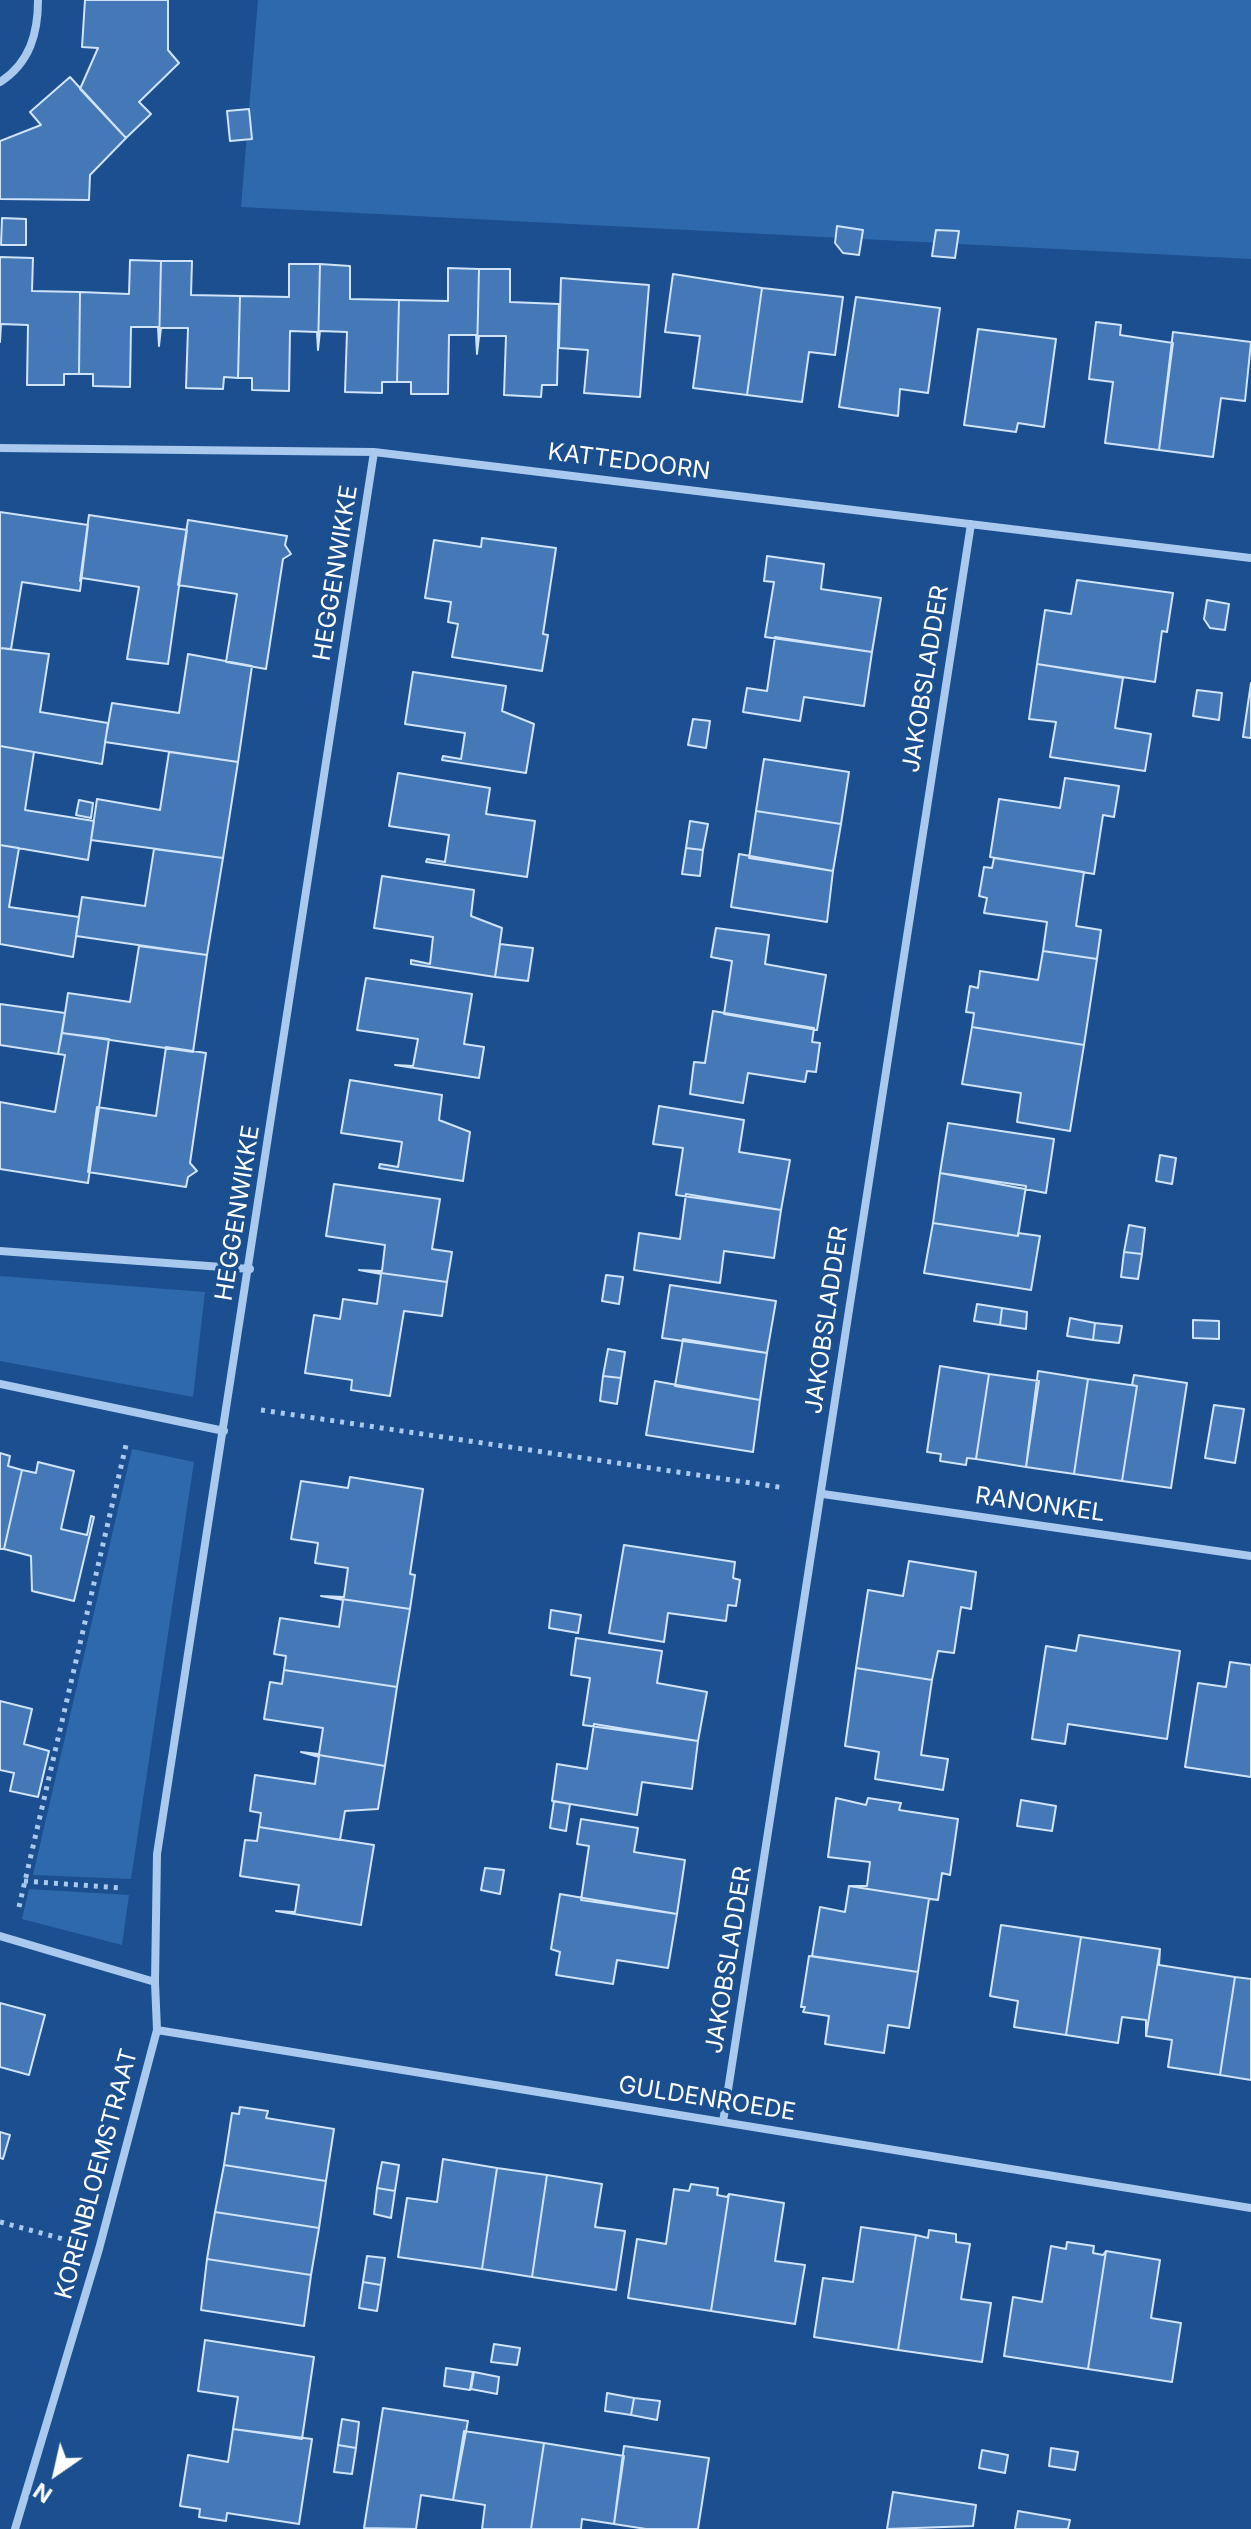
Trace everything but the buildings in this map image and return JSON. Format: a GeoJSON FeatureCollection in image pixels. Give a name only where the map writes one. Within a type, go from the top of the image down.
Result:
{"type":"FeatureCollection","features":[{"type":"Feature","properties":{"kind":"street"},"geometry":{"type":"LineString","coordinates":[[0,82],[11,75],[28,53],[38,26],[38,0]]}},
{"type":"Feature","properties":{"kind":"street","name":"KATTEDOORN"},"geometry":{"type":"LineString","coordinates":[[0,448],[374,452],[1251,558]]}},
{"type":"Feature","properties":{"kind":"street","name":"HEGGENWIKKE"},"geometry":{"type":"LineString","coordinates":[[155,1982],[157,1854],[250,1269],[374,452]]}},
{"type":"Feature","properties":{"kind":"street","name":"JAKOBSLADDER"},"geometry":{"type":"LineString","coordinates":[[723,2122],[823,1494],[854,1269],[971,524]]}},
{"type":"Feature","properties":{"kind":"street"},"geometry":{"type":"LineString","coordinates":[[0,1251],[250,1269]]}},
{"type":"Feature","properties":{"kind":"street"},"geometry":{"type":"LineString","coordinates":[[0,1384],[224,1431]]}},
{"type":"Feature","properties":{"kind":"street","name":"RANONKEL"},"geometry":{"type":"LineString","coordinates":[[823,1494],[1251,1556]]}},
{"type":"Feature","properties":{"kind":"street"},"geometry":{"type":"LineString","coordinates":[[0,1936],[155,1982]]}},
{"type":"Feature","properties":{"kind":"street","name":"KORENBLOEMSTRAAT"},"geometry":{"type":"LineString","coordinates":[[15,2529],[99,2249],[157,2030],[155,1982]]}},
{"type":"Feature","properties":{"kind":"street","name":"GULDENROEDE"},"geometry":{"type":"LineString","coordinates":[[157,2030],[1251,2208]]}},
{"type":"Feature","properties":{"kind":"path"},"geometry":{"type":"LineString","coordinates":[[228,1405],[823,1494]]}},
{"type":"Feature","properties":{"kind":"path"},"geometry":{"type":"LineString","coordinates":[[11,1939],[135,1410]]}},
{"type":"Feature","properties":{"kind":"path"},"geometry":{"type":"LineString","coordinates":[[24,1881],[158,1891]]}},
{"type":"Feature","properties":{"kind":"path"},"geometry":{"type":"LineString","coordinates":[[0,2222],[99,2249]]}},
{"type":"Feature","properties":{"kind":"shaded area"},"geometry":{"type":"Polygon","coordinates":[[[258,0],[1251,0],[1251,259],[241,207],[258,0]]]}},
{"type":"Feature","properties":{"kind":"shaded area"},"geometry":{"type":"Polygon","coordinates":[[[0,1276],[205,1292],[193,1397],[0,1361],[0,1276]]]}},
{"type":"Feature","properties":{"kind":"shaded area"},"geometry":{"type":"Polygon","coordinates":[[[132,1449],[194,1462],[131,1879],[33,1875],[132,1449]]]}},
{"type":"Feature","properties":{"kind":"shaded area"},"geometry":{"type":"Polygon","coordinates":[[[29,1889],[129,1895],[122,1945],[22,1919],[29,1889]]]}}]}
